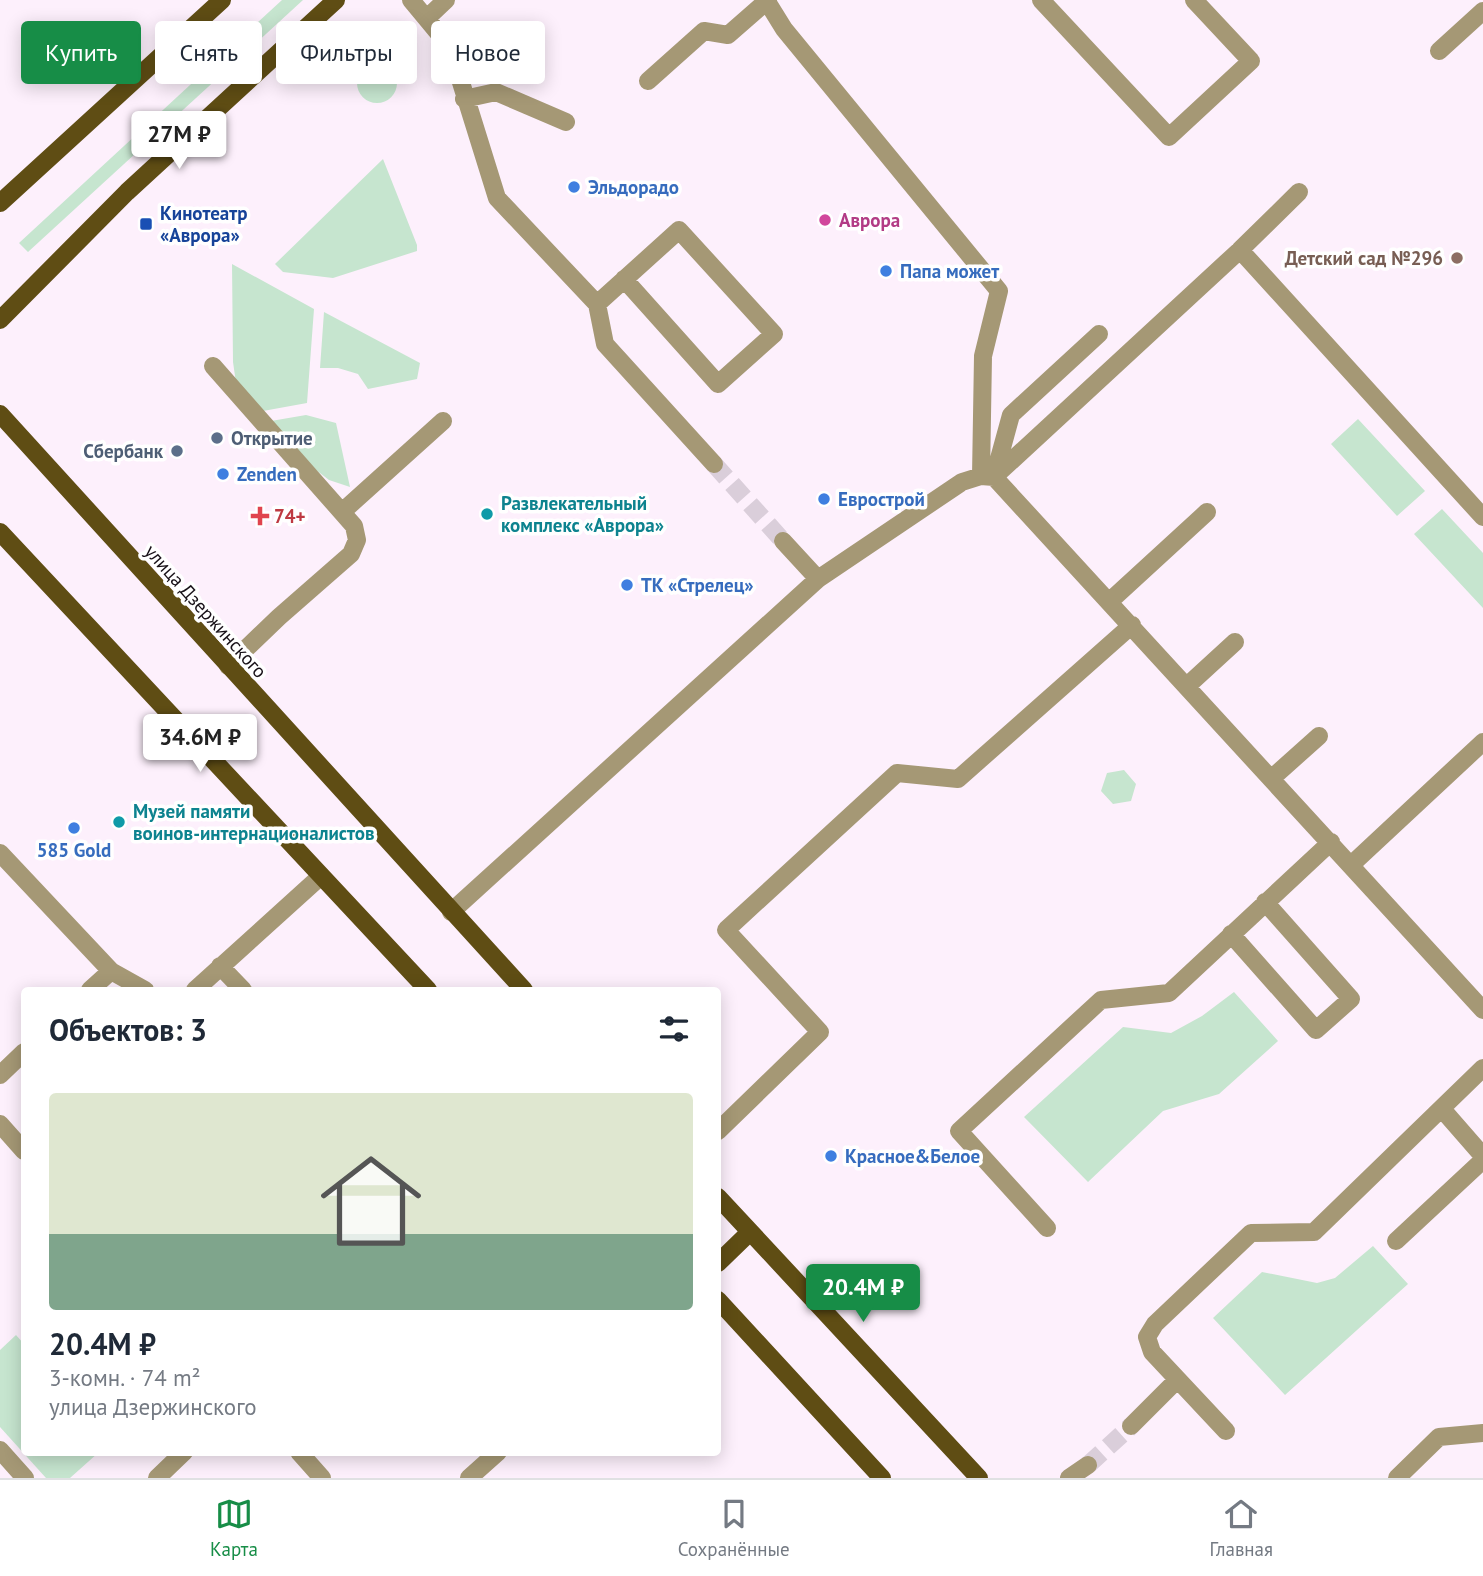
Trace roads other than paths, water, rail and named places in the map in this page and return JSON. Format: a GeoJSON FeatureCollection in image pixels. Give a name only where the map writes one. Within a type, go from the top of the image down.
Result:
{"type":"FeatureCollection","features":[{"type":"Feature","properties":{"kind":"main road"},"geometry":{"type":"LineString","coordinates":[[0,203],[222,0]]}},
{"type":"Feature","properties":{"kind":"main road"},"geometry":{"type":"LineString","coordinates":[[0,320],[127,192],[336,0]]}},
{"type":"Feature","properties":{"kind":"main road","name":"улица Дзержинского"},"geometry":{"type":"LineString","coordinates":[[0,414],[521,987]]}},
{"type":"Feature","properties":{"kind":"main road"},"geometry":{"type":"LineString","coordinates":[[0,532],[425,987]]}},
{"type":"Feature","properties":{"kind":"main road"},"geometry":{"type":"LineString","coordinates":[[721,1200],[979,1478]]}},
{"type":"Feature","properties":{"kind":"main road"},"geometry":{"type":"LineString","coordinates":[[721,1260],[750,1232]]}},
{"type":"Feature","properties":{"kind":"main road"},"geometry":{"type":"LineString","coordinates":[[721,1303],[882,1478]]}},
{"type":"Feature","properties":{"kind":"lane"},"geometry":{"type":"LineString","coordinates":[[411,0],[450,47],[497,198],[597,304],[605,344],[714,464]]}},
{"type":"Feature","properties":{"kind":"lane"},"geometry":{"type":"LineString","coordinates":[[427,18],[446,0]]}},
{"type":"Feature","properties":{"kind":"lane"},"geometry":{"type":"LineString","coordinates":[[648,81],[704,31],[729,35],[767,0],[784,29],[999,291],[983,356],[987,476],[1110,601],[1483,1010]]}},
{"type":"Feature","properties":{"kind":"lane"},"geometry":{"type":"LineString","coordinates":[[1041,0],[1169,137],[1251,61],[1194,0]]}},
{"type":"Feature","properties":{"kind":"lane"},"geometry":{"type":"LineString","coordinates":[[1439,51],[1483,11]]}},
{"type":"Feature","properties":{"kind":"lane"},"geometry":{"type":"LineString","coordinates":[[464,99],[496,92],[566,122]]}},
{"type":"Feature","properties":{"kind":"lane"},"geometry":{"type":"LineString","coordinates":[[451,912],[818,579],[962,482],[987,476],[1240,250],[1299,192]]}},
{"type":"Feature","properties":{"kind":"lane"},"geometry":{"type":"LineString","coordinates":[[597,304],[624,279],[679,230],[774,334],[718,384],[624,279]]}},
{"type":"Feature","properties":{"kind":"lane"},"geometry":{"type":"LineString","coordinates":[[1240,250],[1483,517]]}},
{"type":"Feature","properties":{"kind":"lane"},"geometry":{"type":"LineString","coordinates":[[987,476],[1011,415],[1099,334]]}},
{"type":"Feature","properties":{"kind":"lane"},"geometry":{"type":"LineString","coordinates":[[213,366],[354,526],[357,540],[351,554],[228,666]]}},
{"type":"Feature","properties":{"kind":"lane"},"geometry":{"type":"LineString","coordinates":[[342,512],[443,421]]}},
{"type":"Feature","properties":{"kind":"lane"},"geometry":{"type":"LineString","coordinates":[[1110,601],[1207,512]]}},
{"type":"Feature","properties":{"kind":"lane"},"geometry":{"type":"LineString","coordinates":[[783,541],[818,579]]}},
{"type":"Feature","properties":{"kind":"lane"},"geometry":{"type":"LineString","coordinates":[[721,1128],[820,1032],[726,930],[897,773],[958,779],[1132,625]]}},
{"type":"Feature","properties":{"kind":"lane"},"geometry":{"type":"LineString","coordinates":[[1187,686],[1235,642]]}},
{"type":"Feature","properties":{"kind":"lane"},"geometry":{"type":"LineString","coordinates":[[1272,778],[1319,736]]}},
{"type":"Feature","properties":{"kind":"lane"},"geometry":{"type":"LineString","coordinates":[[1351,864],[1483,742]]}},
{"type":"Feature","properties":{"kind":"lane"},"geometry":{"type":"LineString","coordinates":[[1047,1228],[960,1130],[1101,1000],[1169,993],[1331,842]]}},
{"type":"Feature","properties":{"kind":"lane"},"geometry":{"type":"LineString","coordinates":[[0,853],[111,971],[140,987]]}},
{"type":"Feature","properties":{"kind":"lane"},"geometry":{"type":"LineString","coordinates":[[198,987],[321,876]]}},
{"type":"Feature","properties":{"kind":"lane"},"geometry":{"type":"LineString","coordinates":[[1231,934],[1316,1030],[1351,999],[1265,902]]}},
{"type":"Feature","properties":{"kind":"lane"},"geometry":{"type":"LineString","coordinates":[[220,966],[240,987]]}},
{"type":"Feature","properties":{"kind":"lane"},"geometry":{"type":"LineString","coordinates":[[93,987],[111,971]]}},
{"type":"Feature","properties":{"kind":"lane"},"geometry":{"type":"LineString","coordinates":[[0,1075],[21,1055]]}},
{"type":"Feature","properties":{"kind":"lane"},"geometry":{"type":"LineString","coordinates":[[1226,1431],[1152,1352],[1147,1337],[1155,1324],[1251,1233],[1314,1232],[1483,1068]]}},
{"type":"Feature","properties":{"kind":"lane"},"geometry":{"type":"LineString","coordinates":[[1396,1241],[1483,1158],[1442,1108]]}},
{"type":"Feature","properties":{"kind":"lane"},"geometry":{"type":"LineString","coordinates":[[0,1124],[21,1148]]}},
{"type":"Feature","properties":{"kind":"lane"},"geometry":{"type":"LineString","coordinates":[[1130,1426],[1178,1380]]}},
{"type":"Feature","properties":{"kind":"lane"},"geometry":{"type":"LineString","coordinates":[[1397,1478],[1439,1437],[1483,1433]]}},
{"type":"Feature","properties":{"kind":"lane"},"geometry":{"type":"LineString","coordinates":[[0,1450],[25,1478]]}},
{"type":"Feature","properties":{"kind":"lane"},"geometry":{"type":"LineString","coordinates":[[157,1478],[180,1456]]}},
{"type":"Feature","properties":{"kind":"lane"},"geometry":{"type":"LineString","coordinates":[[303,1456],[322,1478]]}},
{"type":"Feature","properties":{"kind":"lane"},"geometry":{"type":"LineString","coordinates":[[469,1478],[494,1456]]}},
{"type":"Feature","properties":{"kind":"lane"},"geometry":{"type":"LineString","coordinates":[[1069,1478],[1088,1465]]}},
{"type":"Feature","properties":{"kind":"tunnel"},"geometry":{"type":"LineString","coordinates":[[714,464],[783,541]]}},
{"type":"Feature","properties":{"kind":"tunnel"},"geometry":{"type":"LineString","coordinates":[[1088,1465],[1131,1426]]}},
{"type":"Feature","properties":{"kind":"place","name":"Эльдорадо"},"geometry":{"type":"Point","coordinates":[574,187]}},
{"type":"Feature","properties":{"kind":"place","name":"Аврора"},"geometry":{"type":"Point","coordinates":[825,220]}},
{"type":"Feature","properties":{"kind":"place","name":"Кинотеатр «Аврора»"},"geometry":{"type":"Point","coordinates":[146,224]}},
{"type":"Feature","properties":{"kind":"place","name":"Детский сад №296"},"geometry":{"type":"Point","coordinates":[1457,258]}},
{"type":"Feature","properties":{"kind":"place","name":"Папа может"},"geometry":{"type":"Point","coordinates":[886,271]}},
{"type":"Feature","properties":{"kind":"place","name":"Открытие"},"geometry":{"type":"Point","coordinates":[217,438]}},
{"type":"Feature","properties":{"kind":"place","name":"Сбербанк"},"geometry":{"type":"Point","coordinates":[177,451]}},
{"type":"Feature","properties":{"kind":"place","name":"Zenden"},"geometry":{"type":"Point","coordinates":[223,474]}},
{"type":"Feature","properties":{"kind":"place","name":"Еврострой"},"geometry":{"type":"Point","coordinates":[824,499]}},
{"type":"Feature","properties":{"kind":"place","name":"Развлекательный комплекс «Аврора»"},"geometry":{"type":"Point","coordinates":[487,514]}},
{"type":"Feature","properties":{"kind":"place","name":"74+"},"geometry":{"type":"Point","coordinates":[260,516]}},
{"type":"Feature","properties":{"kind":"place","name":"ТК «Стрелец»"},"geometry":{"type":"Point","coordinates":[627,585]}},
{"type":"Feature","properties":{"kind":"place","name":"Музей памяти воинов-интернационалистов"},"geometry":{"type":"Point","coordinates":[119,822]}},
{"type":"Feature","properties":{"kind":"place","name":"585 Gold"},"geometry":{"type":"Point","coordinates":[74,828]}},
{"type":"Feature","properties":{"kind":"place","name":"Красное&Белое"},"geometry":{"type":"Point","coordinates":[831,1156]}}]}
